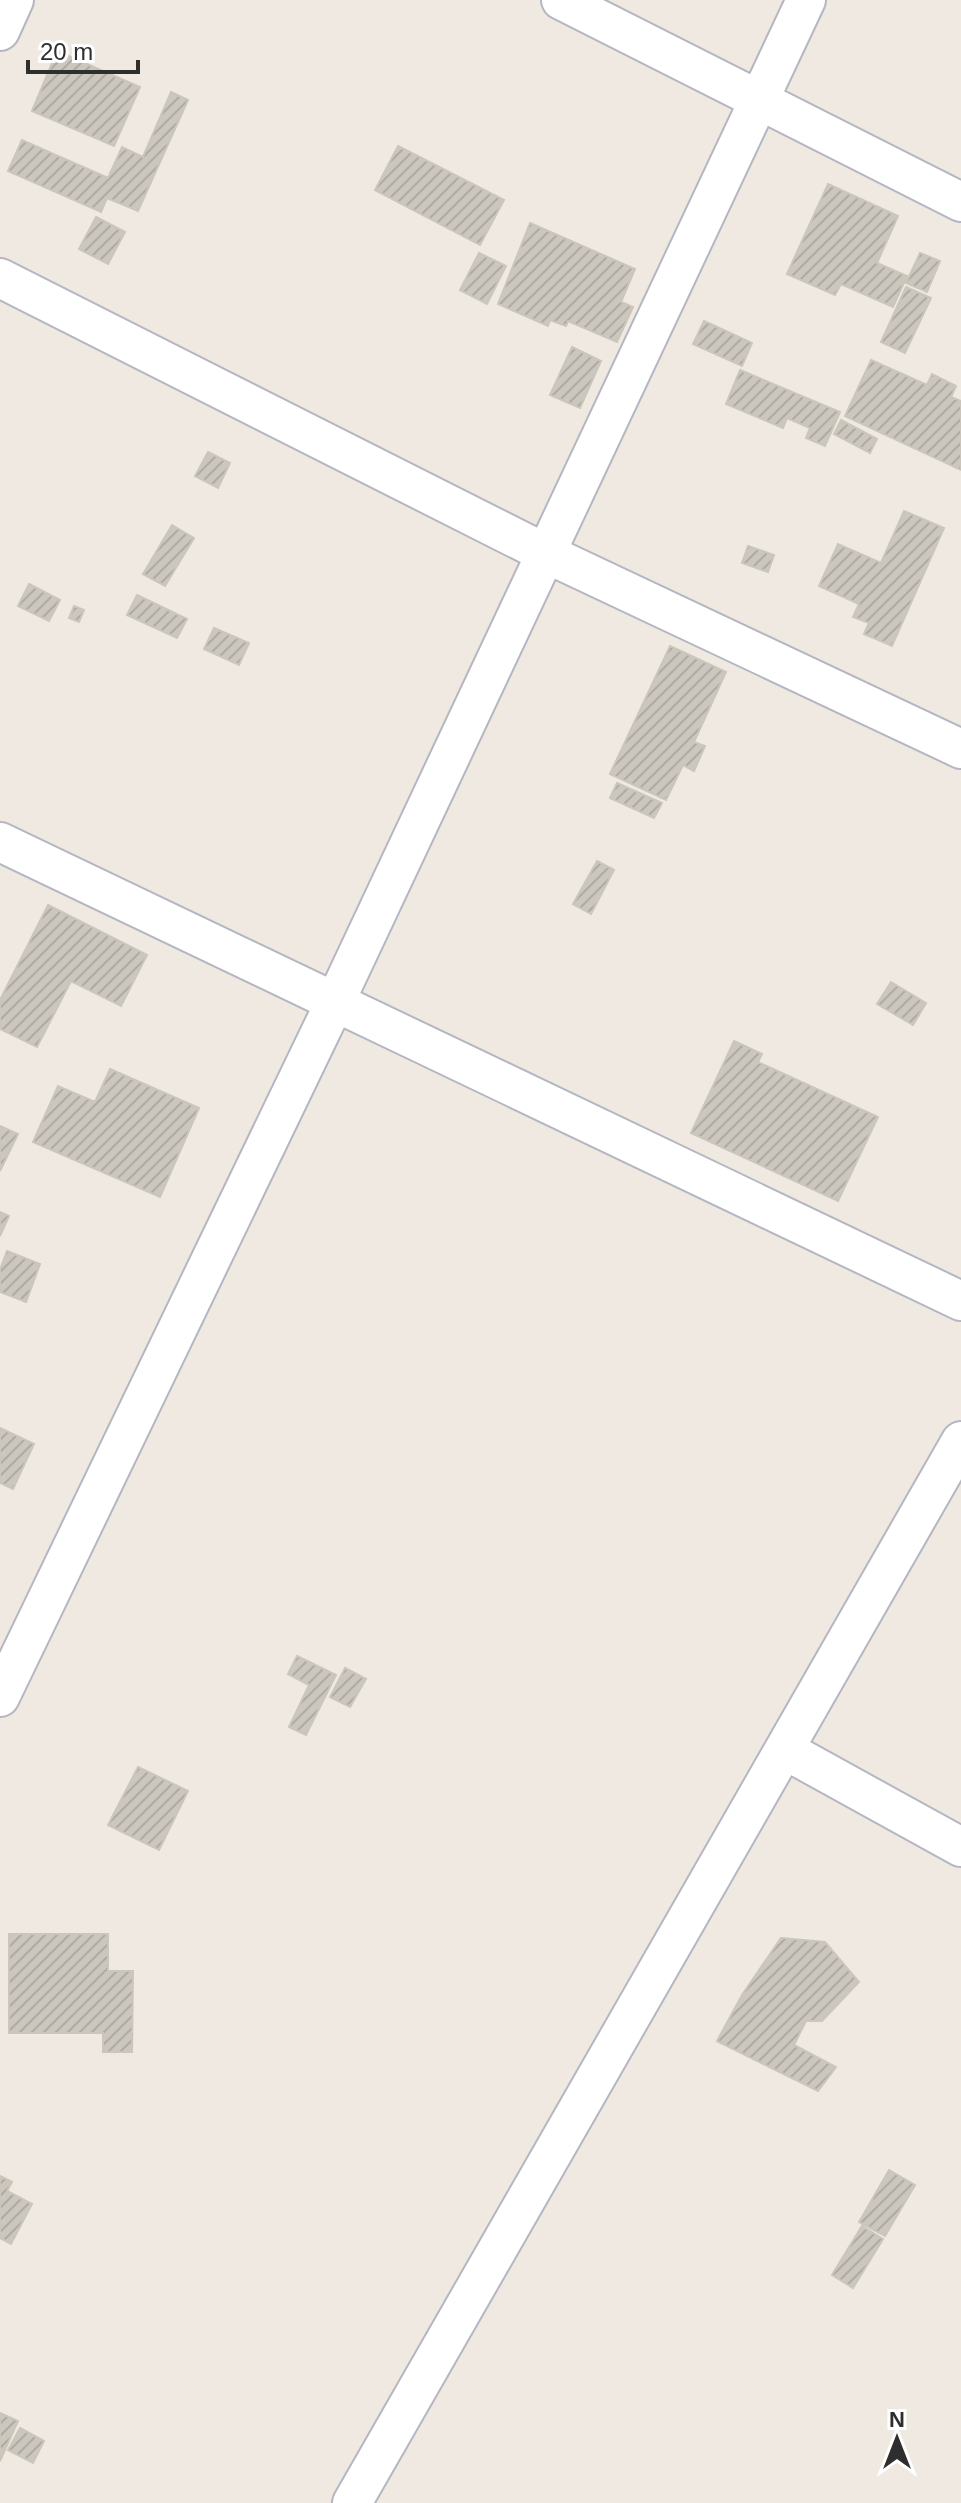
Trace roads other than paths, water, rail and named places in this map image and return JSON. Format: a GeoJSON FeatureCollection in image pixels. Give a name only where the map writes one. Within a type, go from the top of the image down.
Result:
{"type":"FeatureCollection","features":[{"type":"Feature","properties":{"kind":"street"},"geometry":{"type":"LineString","coordinates":[[0,31],[14,0]]}},
{"type":"Feature","properties":{"kind":"street"},"geometry":{"type":"LineString","coordinates":[[561,0],[961,202]]}},
{"type":"Feature","properties":{"kind":"street"},"geometry":{"type":"LineString","coordinates":[[0,1697],[335,1002],[543,552],[806,0]]}},
{"type":"Feature","properties":{"kind":"street"},"geometry":{"type":"LineString","coordinates":[[0,278],[543,552],[961,749]]}},
{"type":"Feature","properties":{"kind":"street"},"geometry":{"type":"LineString","coordinates":[[0,842],[961,1301]]}},
{"type":"Feature","properties":{"kind":"street"},"geometry":{"type":"LineString","coordinates":[[352,2503],[961,1441]]}},
{"type":"Feature","properties":{"kind":"street"},"geometry":{"type":"LineString","coordinates":[[785,1750],[961,1847]]}}]}
